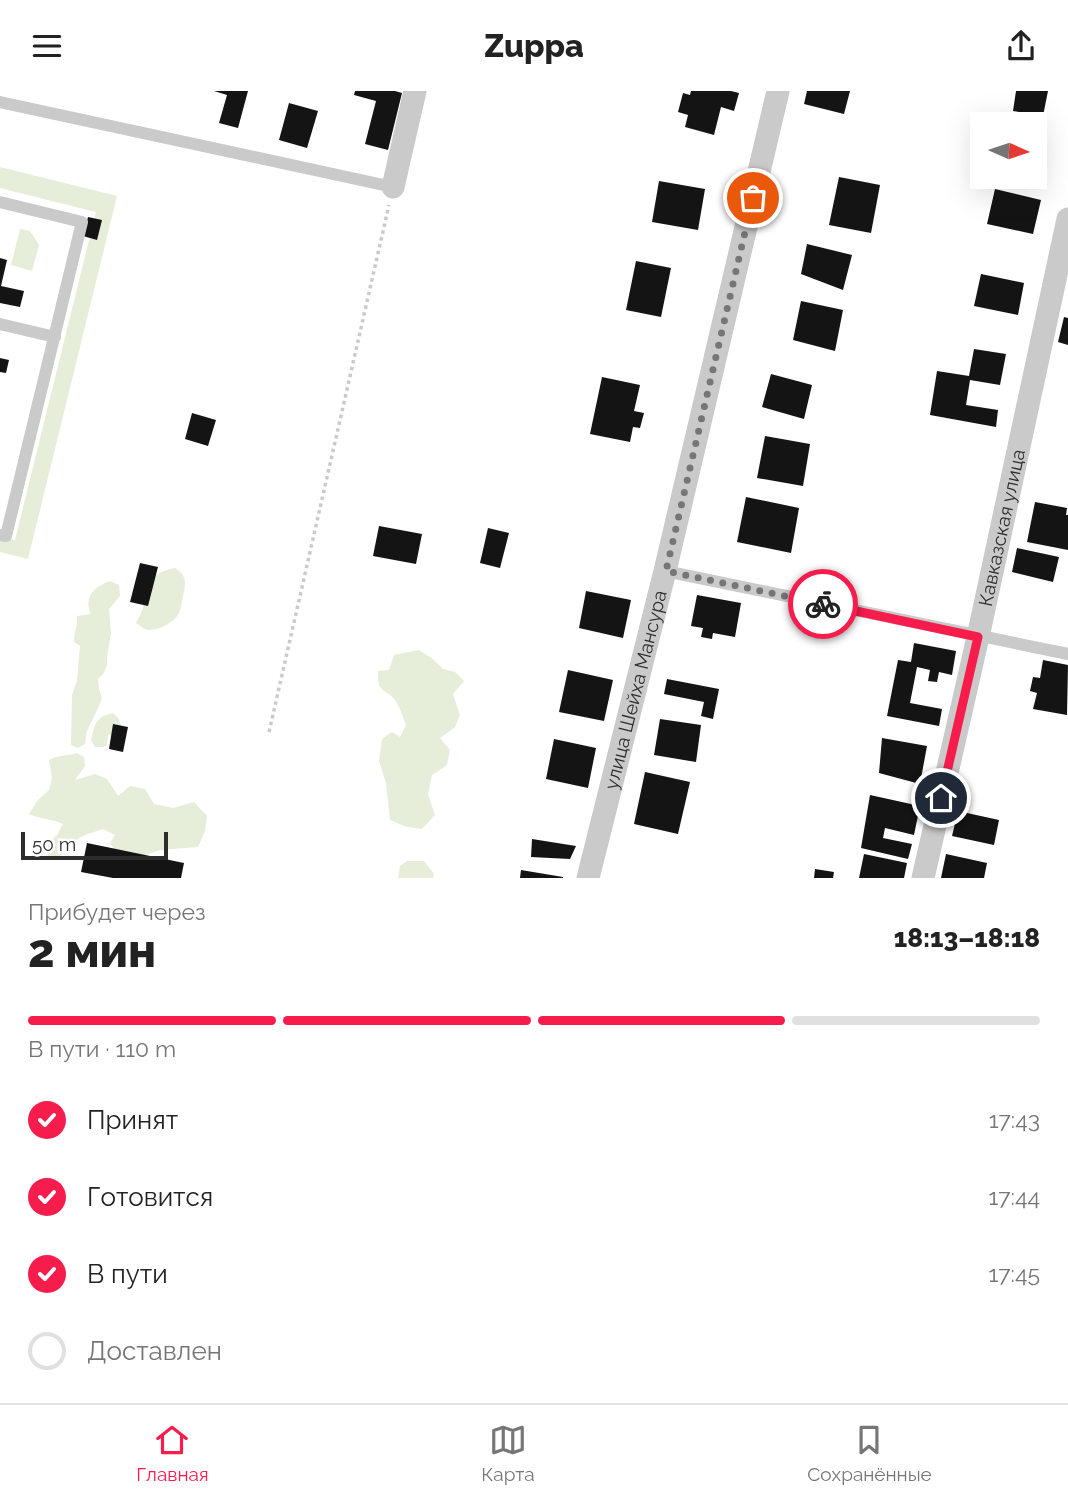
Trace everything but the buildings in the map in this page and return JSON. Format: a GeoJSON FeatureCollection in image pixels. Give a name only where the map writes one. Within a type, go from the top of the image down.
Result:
{"type":"FeatureCollection","features":[{"type":"Feature","properties":{"kind":"street"},"geometry":{"type":"LineString","coordinates":[[393,187],[415,91]]}},
{"type":"Feature","properties":{"kind":"street","name":"улица Шейха Мансура"},"geometry":{"type":"LineString","coordinates":[[587,878],[666,571],[778,91]]}},
{"type":"Feature","properties":{"kind":"street","name":"Кавказская улица"},"geometry":{"type":"LineString","coordinates":[[923,878],[1068,219]]}},
{"type":"Feature","properties":{"kind":"lane"},"geometry":{"type":"LineString","coordinates":[[0,102],[393,187]]}},
{"type":"Feature","properties":{"kind":"lane"},"geometry":{"type":"LineString","coordinates":[[0,202],[82,222],[6,536],[0,535]]}},
{"type":"Feature","properties":{"kind":"lane"},"geometry":{"type":"LineString","coordinates":[[0,324],[55,337]]}},
{"type":"Feature","properties":{"kind":"lane"},"geometry":{"type":"LineString","coordinates":[[666,571],[1068,655]]}},
{"type":"Feature","properties":{"kind":"path"},"geometry":{"type":"LineString","coordinates":[[269,732],[393,187]]}},
{"type":"Feature","properties":{"kind":"green space"},"geometry":{"type":"Polygon","coordinates":[[[0,167],[117,196],[28,559],[0,552],[0,537],[15,540],[96,212],[0,188],[0,167]]]}},
{"type":"Feature","properties":{"kind":"green space"},"geometry":{"type":"Polygon","coordinates":[[[20,229],[30,231],[39,245],[32,271],[11,265],[20,229]]]}},
{"type":"Feature","properties":{"kind":"green space"},"geometry":{"type":"Polygon","coordinates":[[[175,568],[182,573],[185,583],[179,613],[164,626],[154,630],[145,629],[136,623],[148,587],[160,573],[175,568]]]}},
{"type":"Feature","properties":{"kind":"green space"},"geometry":{"type":"Polygon","coordinates":[[[110,581],[119,585],[120,596],[109,609],[111,633],[107,665],[98,679],[102,698],[87,731],[85,744],[78,748],[71,745],[72,695],[77,680],[80,646],[74,642],[77,616],[91,614],[89,598],[95,589],[110,581]]]}},
{"type":"Feature","properties":{"kind":"green space"},"geometry":{"type":"Polygon","coordinates":[[[419,650],[443,669],[455,672],[464,681],[453,694],[460,715],[455,727],[440,738],[450,750],[447,765],[432,775],[428,794],[435,815],[422,829],[407,827],[390,820],[386,783],[379,761],[382,739],[392,732],[400,737],[406,725],[394,698],[381,688],[378,671],[389,670],[394,655],[419,650]]]}},
{"type":"Feature","properties":{"kind":"green space"},"geometry":{"type":"Polygon","coordinates":[[[113,713],[119,719],[121,727],[114,737],[108,734],[107,745],[95,747],[91,740],[97,722],[113,713]]]}},
{"type":"Feature","properties":{"kind":"green space"},"geometry":{"type":"Polygon","coordinates":[[[77,753],[84,757],[85,766],[75,780],[95,774],[107,779],[118,796],[130,786],[145,789],[154,804],[173,808],[194,802],[207,816],[205,831],[198,847],[160,850],[139,857],[117,854],[110,843],[115,835],[103,829],[76,840],[61,855],[48,856],[48,844],[63,824],[29,814],[49,790],[52,778],[49,760],[77,753]]]}},
{"type":"Feature","properties":{"kind":"green space"},"geometry":{"type":"Polygon","coordinates":[[[407,861],[424,861],[434,874],[433,878],[398,878],[400,866],[407,861]]]}},
{"type":"Feature","properties":{"kind":"way so far"},"geometry":{"type":"LineString","coordinates":[[753,198],[666,571],[823,604]]}},
{"type":"Feature","properties":{"kind":"route"},"geometry":{"type":"LineString","coordinates":[[823,604],[978,637],[941,798]]}}]}
